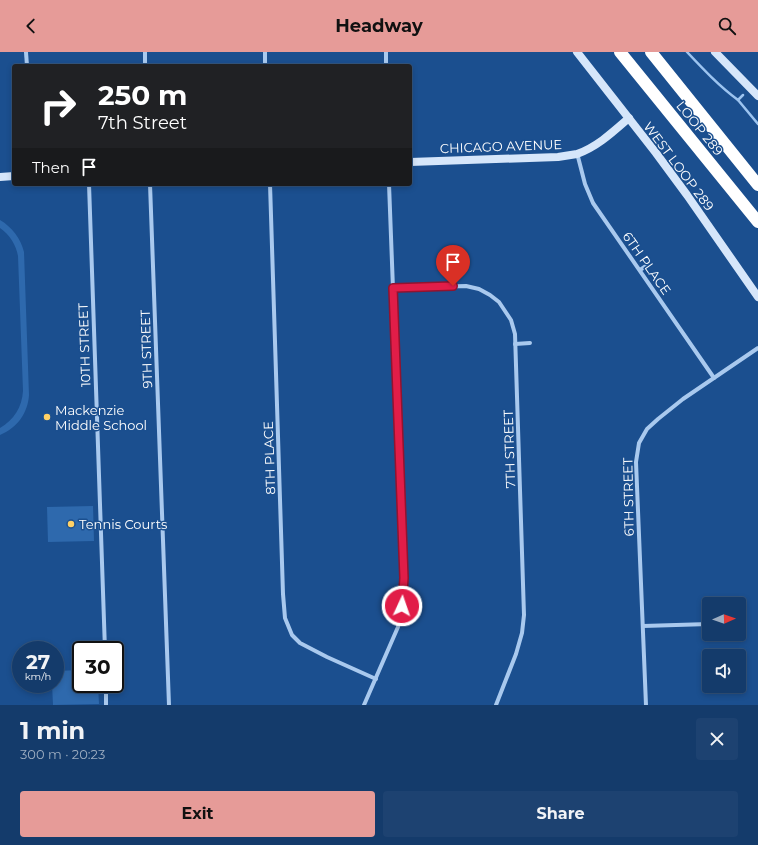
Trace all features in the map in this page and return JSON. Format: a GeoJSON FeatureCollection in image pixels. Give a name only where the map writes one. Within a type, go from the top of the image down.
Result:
{"type":"FeatureCollection","features":[{"type":"Feature","properties":{"kind":"highway","name":"LOOP 289"},"geometry":{"type":"LineString","coordinates":[[620,52],[758,222]]}},
{"type":"Feature","properties":{"kind":"highway","name":"LOOP 289"},"geometry":{"type":"LineString","coordinates":[[651,52],[758,184]]}},
{"type":"Feature","properties":{"kind":"main road","name":"WEST LOOP 289"},"geometry":{"type":"LineString","coordinates":[[577,52],[678,183],[758,297]]}},
{"type":"Feature","properties":{"kind":"main road"},"geometry":{"type":"LineString","coordinates":[[715,52],[758,96]]}},
{"type":"Feature","properties":{"kind":"main road","name":"CHICAGO AVENUE"},"geometry":{"type":"LineString","coordinates":[[412,162],[558,157],[577,154],[601,141],[629,118]]}},
{"type":"Feature","properties":{"kind":"main road"},"geometry":{"type":"LineString","coordinates":[[0,177],[12,176]]}},
{"type":"Feature","properties":{"kind":"main road"},"geometry":{"type":"LineString","coordinates":[[734,262],[758,289]]}},
{"type":"Feature","properties":{"kind":"street"},"geometry":{"type":"LineString","coordinates":[[26,52],[27,64]]}},
{"type":"Feature","properties":{"kind":"street"},"geometry":{"type":"LineString","coordinates":[[145,52],[145,64]]}},
{"type":"Feature","properties":{"kind":"street"},"geometry":{"type":"LineString","coordinates":[[265,52],[265,64]]}},
{"type":"Feature","properties":{"kind":"street"},"geometry":{"type":"LineString","coordinates":[[386,52],[386,64]]}},
{"type":"Feature","properties":{"kind":"street","name":"6TH PLACE"},"geometry":{"type":"LineString","coordinates":[[577,154],[585,184],[593,203],[714,378]]}},
{"type":"Feature","properties":{"kind":"street","name":"10TH STREET"},"geometry":{"type":"LineString","coordinates":[[89,186],[104,641]]}},
{"type":"Feature","properties":{"kind":"street","name":"9TH STREET"},"geometry":{"type":"LineString","coordinates":[[150,186],[168,705]]}},
{"type":"Feature","properties":{"kind":"street","name":"8TH PLACE"},"geometry":{"type":"LineString","coordinates":[[270,186],[282,578],[285,618],[292,635],[300,643],[376,679]]}},
{"type":"Feature","properties":{"kind":"street"},"geometry":{"type":"LineString","coordinates":[[364,705],[398,627],[402,606],[404,578],[389,186]]}},
{"type":"Feature","properties":{"kind":"street"},"geometry":{"type":"LineString","coordinates":[[640,270],[649,264]]}},
{"type":"Feature","properties":{"kind":"street","name":"7TH STREET"},"geometry":{"type":"LineString","coordinates":[[393,288],[466,286],[479,290],[490,295],[499,302],[511,320],[515,334],[524,615],[522,633],[516,654],[496,705]]}},
{"type":"Feature","properties":{"kind":"street"},"geometry":{"type":"LineString","coordinates":[[515,344],[530,343]]}},
{"type":"Feature","properties":{"kind":"street","name":"6TH STREET"},"geometry":{"type":"LineString","coordinates":[[646,705],[636,462],[639,443],[647,429],[683,399],[758,348]]}},
{"type":"Feature","properties":{"kind":"street"},"geometry":{"type":"LineString","coordinates":[[643,626],[702,624]]}},
{"type":"Feature","properties":{"kind":"street"},"geometry":{"type":"LineString","coordinates":[[106,693],[106,705]]}},
{"type":"Feature","properties":{"kind":"shaded area"},"geometry":{"type":"Polygon","coordinates":[[[0,220],[8,226],[21,242],[24,252],[29,395],[24,414],[12,428],[0,435],[0,428],[13,417],[19,408],[23,391],[18,256],[12,240],[0,228],[0,220]]]}},
{"type":"Feature","properties":{"kind":"shaded area","name":"Tennis Courts"},"geometry":{"type":"Polygon","coordinates":[[[93,506],[94,541],[48,542],[47,507],[93,506]]]}},
{"type":"Feature","properties":{"kind":"shaded area"},"geometry":{"type":"Polygon","coordinates":[[[72,670],[72,693],[98,693],[99,704],[53,705],[52,693],[64,693],[64,671],[72,670]]]}},
{"type":"Feature","properties":{"kind":"waterway"},"geometry":{"type":"LineString","coordinates":[[687,52],[731,95],[738,100],[743,95]]}},
{"type":"Feature","properties":{"kind":"waterway"},"geometry":{"type":"LineString","coordinates":[[738,100],[758,124]]}},
{"type":"Feature","properties":{"kind":"place","name":"Mackenzie Middle School"},"geometry":{"type":"Point","coordinates":[47,417]}},
{"type":"Feature","properties":{"kind":"place","name":"Tennis Courts"},"geometry":{"type":"Point","coordinates":[71,524]}},
{"type":"Feature","properties":{"kind":"route"},"geometry":{"type":"LineString","coordinates":[[402,606],[404,578],[393,288],[453,286]]}}]}
